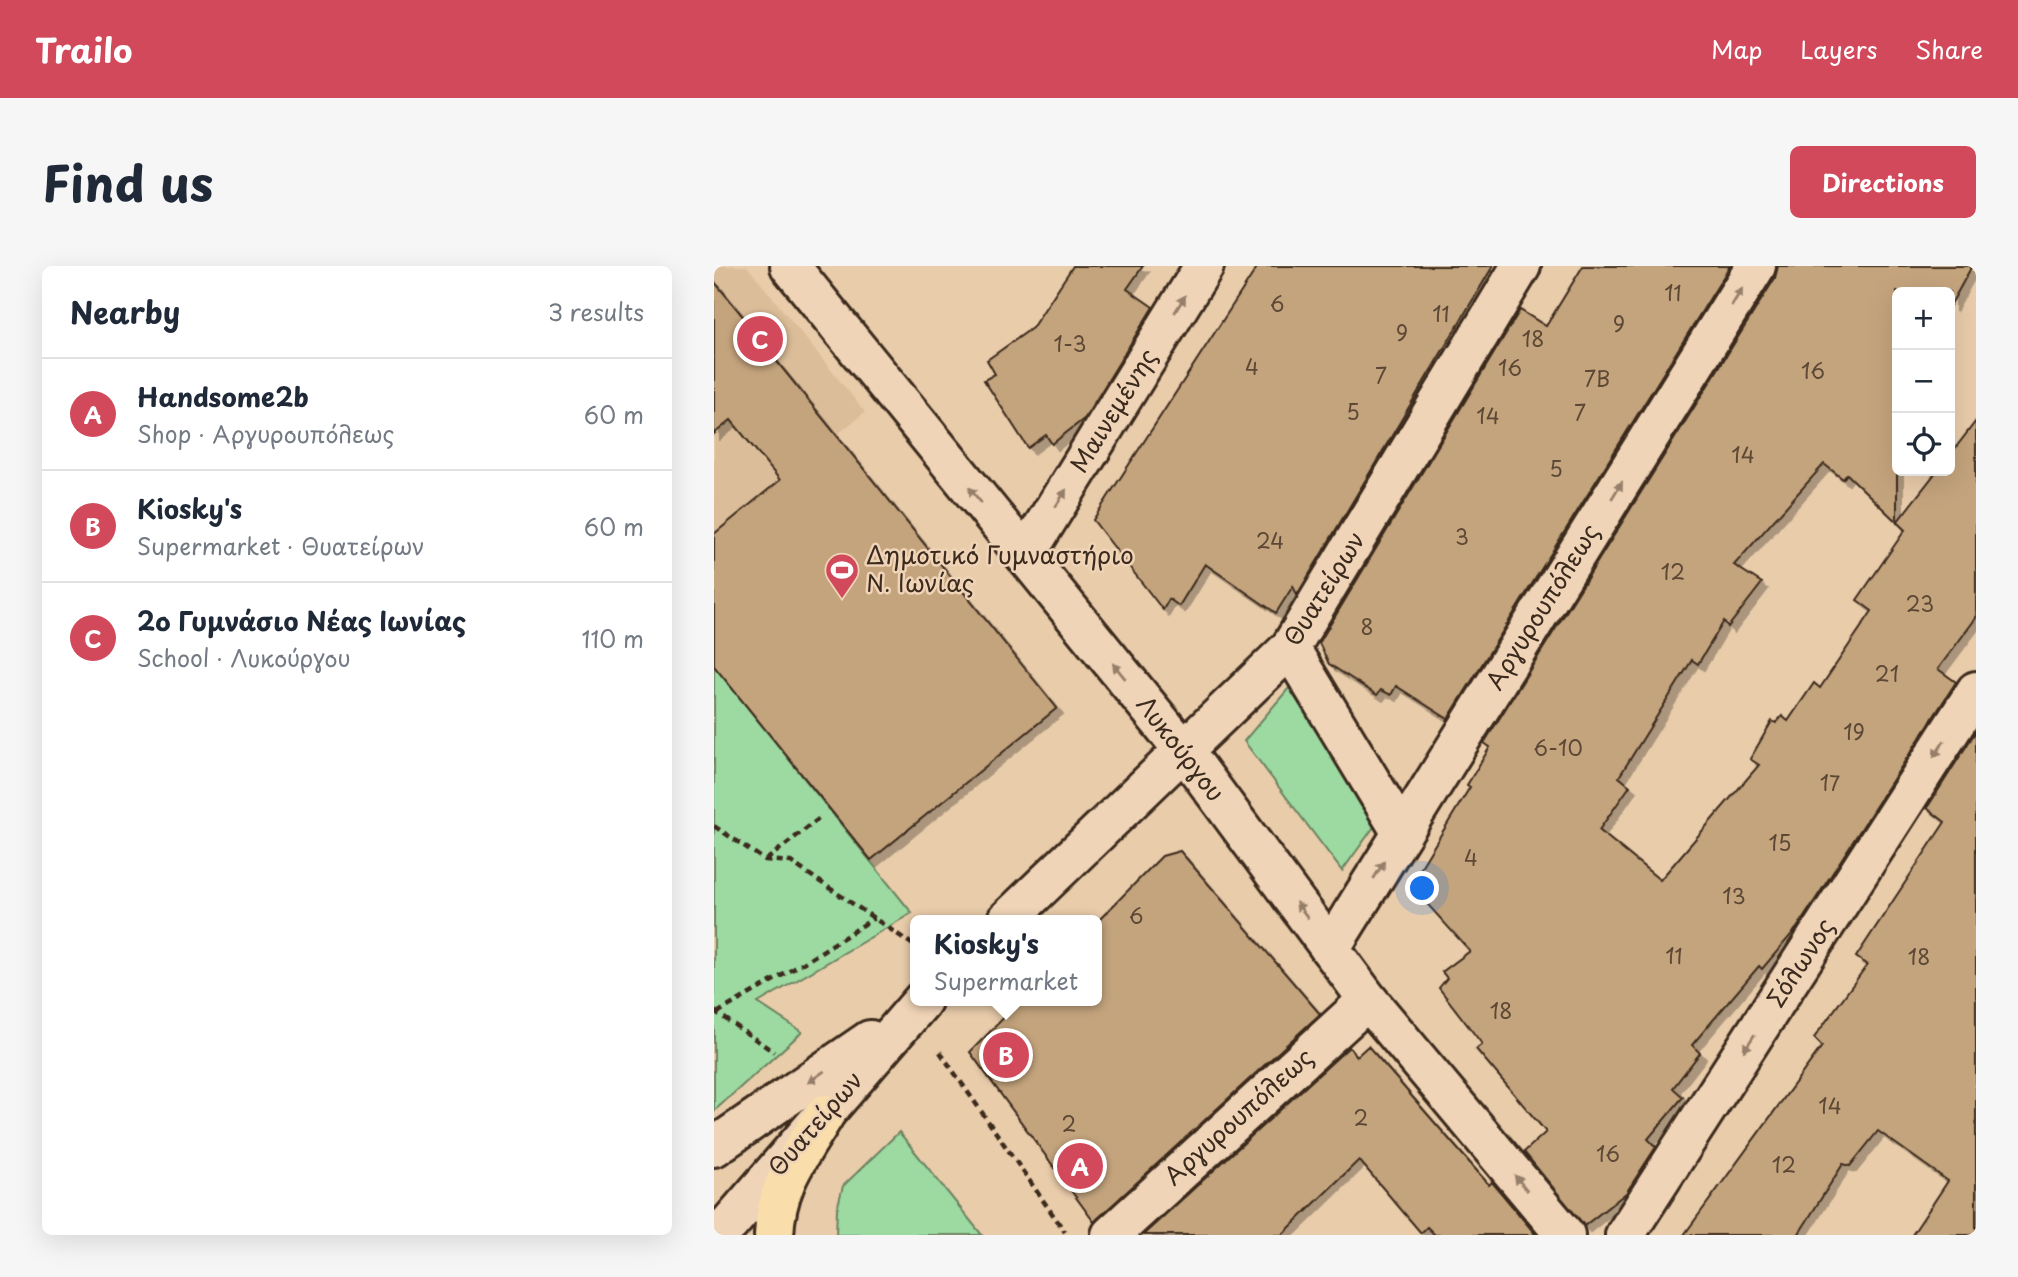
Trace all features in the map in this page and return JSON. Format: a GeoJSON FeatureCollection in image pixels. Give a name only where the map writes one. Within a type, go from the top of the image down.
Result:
{"type":"FeatureCollection","features":[{"type":"Feature","properties":{"kind":"main road"},"geometry":{"type":"LineString","coordinates":[[775,1235],[775,1218],[783,1183],[819,1096]]}},
{"type":"Feature","properties":{"kind":"street","name":"Λυκούργου"},"geometry":{"type":"LineString","coordinates":[[790,266],[1185,752],[1368,1000],[1565,1235]]}},
{"type":"Feature","properties":{"kind":"street","name":"Μαινεμένης"},"geometry":{"type":"LineString","coordinates":[[1025,556],[1204,266]]}},
{"type":"Feature","properties":{"kind":"street","name":"Θυατείρων"},"geometry":{"type":"LineString","coordinates":[[1012,915],[1185,752],[1290,648],[1521,266]]}},
{"type":"Feature","properties":{"kind":"street","name":"Αργυρουπόλεως"},"geometry":{"type":"LineString","coordinates":[[1330,949],[1756,266]]}},
{"type":"Feature","properties":{"kind":"street"},"geometry":{"type":"LineString","coordinates":[[1290,648],[1402,834]]}},
{"type":"Feature","properties":{"kind":"street","name":"Σόλωνος"},"geometry":{"type":"LineString","coordinates":[[1625,1235],[1976,691]]}},
{"type":"Feature","properties":{"kind":"street","name":"Αργυρουπόλεως"},"geometry":{"type":"LineString","coordinates":[[1111,1235],[1368,1000]]}},
{"type":"Feature","properties":{"kind":"street","name":"Θυατείρων"},"geometry":{"type":"LineString","coordinates":[[716,1235],[730,1223],[819,1096],[917,1006]]}},
{"type":"Feature","properties":{"kind":"street","name":"Θυατείρων"},"geometry":{"type":"LineString","coordinates":[[714,1147],[819,1096]]}},
{"type":"Feature","properties":{"kind":"path"},"geometry":{"type":"LineString","coordinates":[[765,860],[821,817]]}},
{"type":"Feature","properties":{"kind":"path"},"geometry":{"type":"LineString","coordinates":[[714,826],[765,860],[791,862],[910,943]]}},
{"type":"Feature","properties":{"kind":"path"},"geometry":{"type":"LineString","coordinates":[[819,1096],[715,1012],[802,964],[874,918]]}},
{"type":"Feature","properties":{"kind":"path"},"geometry":{"type":"LineString","coordinates":[[917,1006],[1067,1235]]}},
{"type":"Feature","properties":{"kind":"shaded area"},"geometry":{"type":"Polygon","coordinates":[[[714,266],[747,266],[865,412],[714,534],[714,266]]]}},
{"type":"Feature","properties":{"kind":"green space"},"geometry":{"type":"Polygon","coordinates":[[[714,666],[912,913],[758,1003],[802,1032],[714,1111],[714,666]]]}},
{"type":"Feature","properties":{"kind":"green space"},"geometry":{"type":"Polygon","coordinates":[[[1289,688],[1376,824],[1342,871],[1244,741],[1289,688]]]}},
{"type":"Feature","properties":{"kind":"green space"},"geometry":{"type":"Polygon","coordinates":[[[899,1132],[982,1235],[836,1235],[837,1209],[843,1186],[899,1132]]]}},
{"type":"Feature","properties":{"kind":"building"},"geometry":{"type":"Polygon","coordinates":[[[1073,266],[1143,266],[1127,289],[1153,307],[1085,418],[1052,444],[1046,435],[1028,448],[984,380],[995,374],[987,360],[1032,328],[1073,266]]]}},
{"type":"Feature","properties":{"kind":"building"},"geometry":{"type":"Polygon","coordinates":[[[1258,266],[1493,266],[1297,595],[1293,586],[1276,613],[1205,564],[1179,606],[1169,599],[1163,610],[1093,520],[1258,266]]]}},
{"type":"Feature","properties":{"kind":"building"},"geometry":{"type":"Polygon","coordinates":[[[1583,266],[1730,266],[1448,719],[1396,686],[1391,695],[1381,690],[1377,695],[1329,664],[1319,643],[1520,310],[1546,326],[1583,266]]]}},
{"type":"Feature","properties":{"kind":"building"},"geometry":{"type":"Polygon","coordinates":[[[1778,266],[1972,266],[1955,297],[1955,287],[1892,287],[1892,476],[1897,476],[1897,522],[1933,476],[1955,476],[1955,448],[1976,421],[1976,618],[1938,669],[1956,682],[1797,928],[1762,969],[1759,966],[1692,1045],[1700,1053],[1673,1088],[1683,1097],[1648,1139],[1656,1147],[1626,1193],[1584,1226],[1524,1152],[1546,1132],[1476,1049],[1482,1044],[1439,988],[1447,978],[1442,972],[1470,951],[1410,885],[1470,787],[1467,785],[1490,747],[1484,743],[1775,278],[1778,266]],[[1824,464],[1734,565],[1762,583],[1728,627],[1724,621],[1698,664],[1692,660],[1619,777],[1630,786],[1599,830],[1660,880],[1759,765],[1750,759],[1772,721],[1776,723],[1782,716],[1788,721],[1814,683],[1820,688],[1872,611],[1857,600],[1905,530],[1847,474],[1843,479],[1824,464]]]}},
{"type":"Feature","properties":{"kind":"building","name":"Δημοτικό Γυμναστήριο Ν. Ιωνίας"},"geometry":{"type":"Polygon","coordinates":[[[714,281],[1057,708],[871,860],[714,666],[714,534],[780,480],[731,420],[714,434],[714,281]]]}},
{"type":"Feature","properties":{"kind":"building"},"geometry":{"type":"Polygon","coordinates":[[[1976,731],[1976,1235],[1912,1235],[1948,1181],[1878,1131],[1850,1166],[1843,1164],[1798,1235],[1684,1235],[1822,1046],[1814,1038],[1867,965],[1856,957],[1945,822],[1927,808],[1976,731]]]}},
{"type":"Feature","properties":{"kind":"building"},"geometry":{"type":"Polygon","coordinates":[[[1180,851],[1320,1014],[1094,1222],[970,1052],[1015,1006],[1102,1006],[1102,917],[1162,856],[1180,851]]]}},
{"type":"Feature","properties":{"kind":"building"},"geometry":{"type":"Polygon","coordinates":[[[1368,1046],[1489,1185],[1492,1182],[1536,1235],[1435,1235],[1427,1227],[1421,1233],[1359,1160],[1282,1235],[1143,1235],[1349,1047],[1357,1056],[1368,1046]]]}},
{"type":"Feature","properties":{"kind":"place","name":"2ο Γυμνάσιο Νέας Ιωνίας"},"geometry":{"type":"Point","coordinates":[760,339]}},
{"type":"Feature","properties":{"kind":"place","name":"Δημοτικό Γυμναστήριο Ν. Ιωνίας"},"geometry":{"type":"Point","coordinates":[842,600]}},
{"type":"Feature","properties":{"kind":"place","name":"Kiosky's"},"geometry":{"type":"Point","coordinates":[1006,1055]}},
{"type":"Feature","properties":{"kind":"place","name":"Handsome2b"},"geometry":{"type":"Point","coordinates":[1080,1166]}}]}
